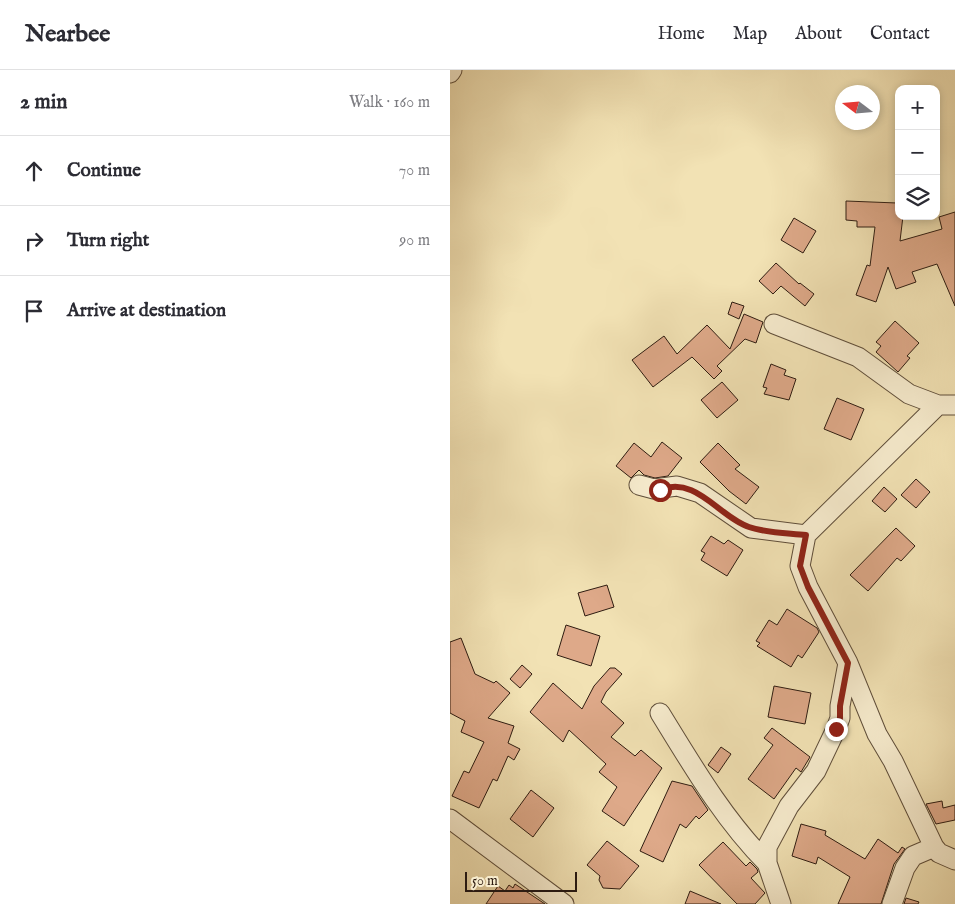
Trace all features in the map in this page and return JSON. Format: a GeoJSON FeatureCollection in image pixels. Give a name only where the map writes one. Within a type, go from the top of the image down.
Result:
{"type":"FeatureCollection","features":[{"type":"Feature","properties":{"kind":"street"},"geometry":{"type":"LineString","coordinates":[[774,324],[858,357],[909,394],[947,405]]}},
{"type":"Feature","properties":{"kind":"street"},"geometry":{"type":"LineString","coordinates":[[947,405],[806,535],[800,566],[808,587],[848,663],[877,734],[893,761],[934,847],[939,853],[955,860]]}},
{"type":"Feature","properties":{"kind":"street"},"geometry":{"type":"LineString","coordinates":[[639,484],[660,490],[677,486],[700,493],[751,528],[806,535]]}},
{"type":"Feature","properties":{"kind":"street"},"geometry":{"type":"LineString","coordinates":[[781,904],[767,863],[767,847],[789,806],[816,771],[836,729],[840,718],[840,706],[848,663]]}},
{"type":"Feature","properties":{"kind":"street"},"geometry":{"type":"LineString","coordinates":[[660,713],[700,777],[748,844],[767,863]]}},
{"type":"Feature","properties":{"kind":"street"},"geometry":{"type":"LineString","coordinates":[[450,819],[564,904]]}},
{"type":"Feature","properties":{"kind":"street"},"geometry":{"type":"LineString","coordinates":[[892,904],[905,868],[914,856],[934,847]]}},
{"type":"Feature","properties":{"kind":"building"},"geometry":{"type":"Polygon","coordinates":[[[846,201],[895,203],[895,220],[903,220],[900,241],[942,229],[940,217],[955,212],[955,306],[937,264],[912,272],[916,282],[896,289],[888,267],[876,302],[856,295],[867,265],[870,266],[875,227],[857,227],[857,221],[846,220],[846,201]]]}},
{"type":"Feature","properties":{"kind":"building"},"geometry":{"type":"Polygon","coordinates":[[[794,218],[816,231],[803,253],[781,240],[794,218]]]}},
{"type":"Feature","properties":{"kind":"building"},"geometry":{"type":"Polygon","coordinates":[[[776,263],[799,284],[814,294],[805,306],[781,286],[773,294],[759,281],[776,263]]]}},
{"type":"Feature","properties":{"kind":"building"},"geometry":{"type":"Polygon","coordinates":[[[732,302],[744,306],[739,319],[728,314],[732,302]]]}},
{"type":"Feature","properties":{"kind":"building"},"geometry":{"type":"Polygon","coordinates":[[[744,314],[763,322],[756,343],[745,339],[717,366],[722,371],[714,379],[692,357],[653,387],[632,360],[664,336],[677,354],[707,325],[730,349],[744,314]]]}},
{"type":"Feature","properties":{"kind":"building"},"geometry":{"type":"Polygon","coordinates":[[[895,321],[919,343],[907,356],[910,358],[898,372],[876,352],[881,346],[876,342],[895,321]]]}},
{"type":"Feature","properties":{"kind":"building"},"geometry":{"type":"Polygon","coordinates":[[[771,364],[786,370],[784,375],[796,379],[789,400],[764,394],[767,388],[763,387],[771,364]]]}},
{"type":"Feature","properties":{"kind":"building"},"geometry":{"type":"Polygon","coordinates":[[[722,382],[738,400],[717,418],[701,400],[722,382]]]}},
{"type":"Feature","properties":{"kind":"building"},"geometry":{"type":"Polygon","coordinates":[[[837,398],[864,409],[851,440],[824,429],[837,398]]]}},
{"type":"Feature","properties":{"kind":"building"},"geometry":{"type":"Polygon","coordinates":[[[662,442],[682,458],[668,476],[655,478],[644,475],[639,470],[631,478],[616,466],[634,443],[651,457],[662,442]]]}},
{"type":"Feature","properties":{"kind":"building"},"geometry":{"type":"Polygon","coordinates":[[[718,443],[740,465],[735,469],[759,487],[746,504],[729,491],[700,462],[718,443]]]}},
{"type":"Feature","properties":{"kind":"building"},"geometry":{"type":"Polygon","coordinates":[[[916,479],[930,492],[916,508],[901,495],[916,479]]]}},
{"type":"Feature","properties":{"kind":"building"},"geometry":{"type":"Polygon","coordinates":[[[884,487],[897,499],[885,512],[872,501],[884,487]]]}},
{"type":"Feature","properties":{"kind":"building"},"geometry":{"type":"Polygon","coordinates":[[[896,528],[915,546],[901,561],[897,558],[868,591],[850,575],[896,528]]]}},
{"type":"Feature","properties":{"kind":"building"},"geometry":{"type":"Polygon","coordinates":[[[711,536],[724,544],[728,540],[743,550],[727,576],[701,560],[705,553],[701,551],[711,536]]]}},
{"type":"Feature","properties":{"kind":"building"},"geometry":{"type":"Polygon","coordinates":[[[607,585],[614,607],[585,616],[578,593],[607,585]]]}},
{"type":"Feature","properties":{"kind":"building"},"geometry":{"type":"Polygon","coordinates":[[[787,609],[817,628],[819,632],[802,658],[798,655],[791,667],[757,646],[760,643],[756,641],[769,620],[777,625],[787,609]]]}},
{"type":"Feature","properties":{"kind":"building"},"geometry":{"type":"Polygon","coordinates":[[[566,625],[600,636],[591,666],[557,655],[566,625]]]}},
{"type":"Feature","properties":{"kind":"building"},"geometry":{"type":"Polygon","coordinates":[[[461,638],[475,674],[494,683],[496,681],[510,693],[488,718],[514,726],[508,743],[520,749],[514,760],[508,756],[497,781],[493,779],[479,808],[452,796],[464,771],[469,773],[484,742],[461,732],[465,721],[450,713],[450,642],[461,638]]]}},
{"type":"Feature","properties":{"kind":"building"},"geometry":{"type":"Polygon","coordinates":[[[522,665],[532,674],[520,688],[510,679],[522,665]]]}},
{"type":"Feature","properties":{"kind":"building"},"geometry":{"type":"Polygon","coordinates":[[[610,668],[615,668],[622,674],[606,692],[601,702],[624,723],[611,737],[635,756],[641,750],[662,768],[624,826],[602,811],[617,787],[599,772],[606,764],[569,730],[563,742],[530,712],[553,683],[582,709],[594,686],[610,668]]]}},
{"type":"Feature","properties":{"kind":"building"},"geometry":{"type":"Polygon","coordinates":[[[774,686],[811,693],[805,724],[768,717],[774,686]]]}},
{"type":"Feature","properties":{"kind":"building"},"geometry":{"type":"Polygon","coordinates":[[[772,728],[810,757],[801,772],[796,768],[774,799],[748,779],[773,745],[764,738],[772,728]]]}},
{"type":"Feature","properties":{"kind":"building"},"geometry":{"type":"Polygon","coordinates":[[[721,747],[731,754],[718,773],[708,765],[721,747]]]}},
{"type":"Feature","properties":{"kind":"building"},"geometry":{"type":"Polygon","coordinates":[[[672,781],[692,786],[708,810],[699,819],[696,816],[686,828],[680,824],[663,862],[640,851],[672,781]]]}},
{"type":"Feature","properties":{"kind":"building"},"geometry":{"type":"Polygon","coordinates":[[[531,790],[554,808],[533,837],[510,819],[531,790]]]}},
{"type":"Feature","properties":{"kind":"building"},"geometry":{"type":"Polygon","coordinates":[[[942,801],[943,808],[955,805],[955,820],[936,824],[926,804],[942,801]]]}},
{"type":"Feature","properties":{"kind":"building"},"geometry":{"type":"Polygon","coordinates":[[[801,824],[826,831],[825,835],[865,859],[878,839],[898,853],[902,847],[905,849],[894,864],[881,904],[838,904],[850,877],[818,857],[816,864],[792,856],[801,824]]]}},
{"type":"Feature","properties":{"kind":"building"},"geometry":{"type":"Polygon","coordinates":[[[607,841],[639,866],[620,889],[603,888],[599,880],[600,876],[587,865],[607,841]]]}},
{"type":"Feature","properties":{"kind":"building"},"geometry":{"type":"Polygon","coordinates":[[[723,842],[746,866],[750,862],[757,869],[758,872],[751,878],[765,893],[755,904],[737,904],[699,865],[723,842]]]}},
{"type":"Feature","properties":{"kind":"building"},"geometry":{"type":"Polygon","coordinates":[[[515,884],[545,904],[486,904],[498,886],[505,891],[509,885],[513,888],[515,884]]]}},
{"type":"Feature","properties":{"kind":"building"},"geometry":{"type":"Polygon","coordinates":[[[690,891],[721,904],[685,904],[690,891]]]}},
{"type":"Feature","properties":{"kind":"building"},"geometry":{"type":"Polygon","coordinates":[[[906,898],[919,902],[918,904],[904,904],[906,898]]]}},
{"type":"Feature","properties":{"kind":"route"},"geometry":{"type":"LineString","coordinates":[[660,490],[669,486],[677,486],[700,493],[751,528],[806,535],[802,546],[800,566],[808,587],[848,663],[840,706],[840,718],[836,729]]}}]}
